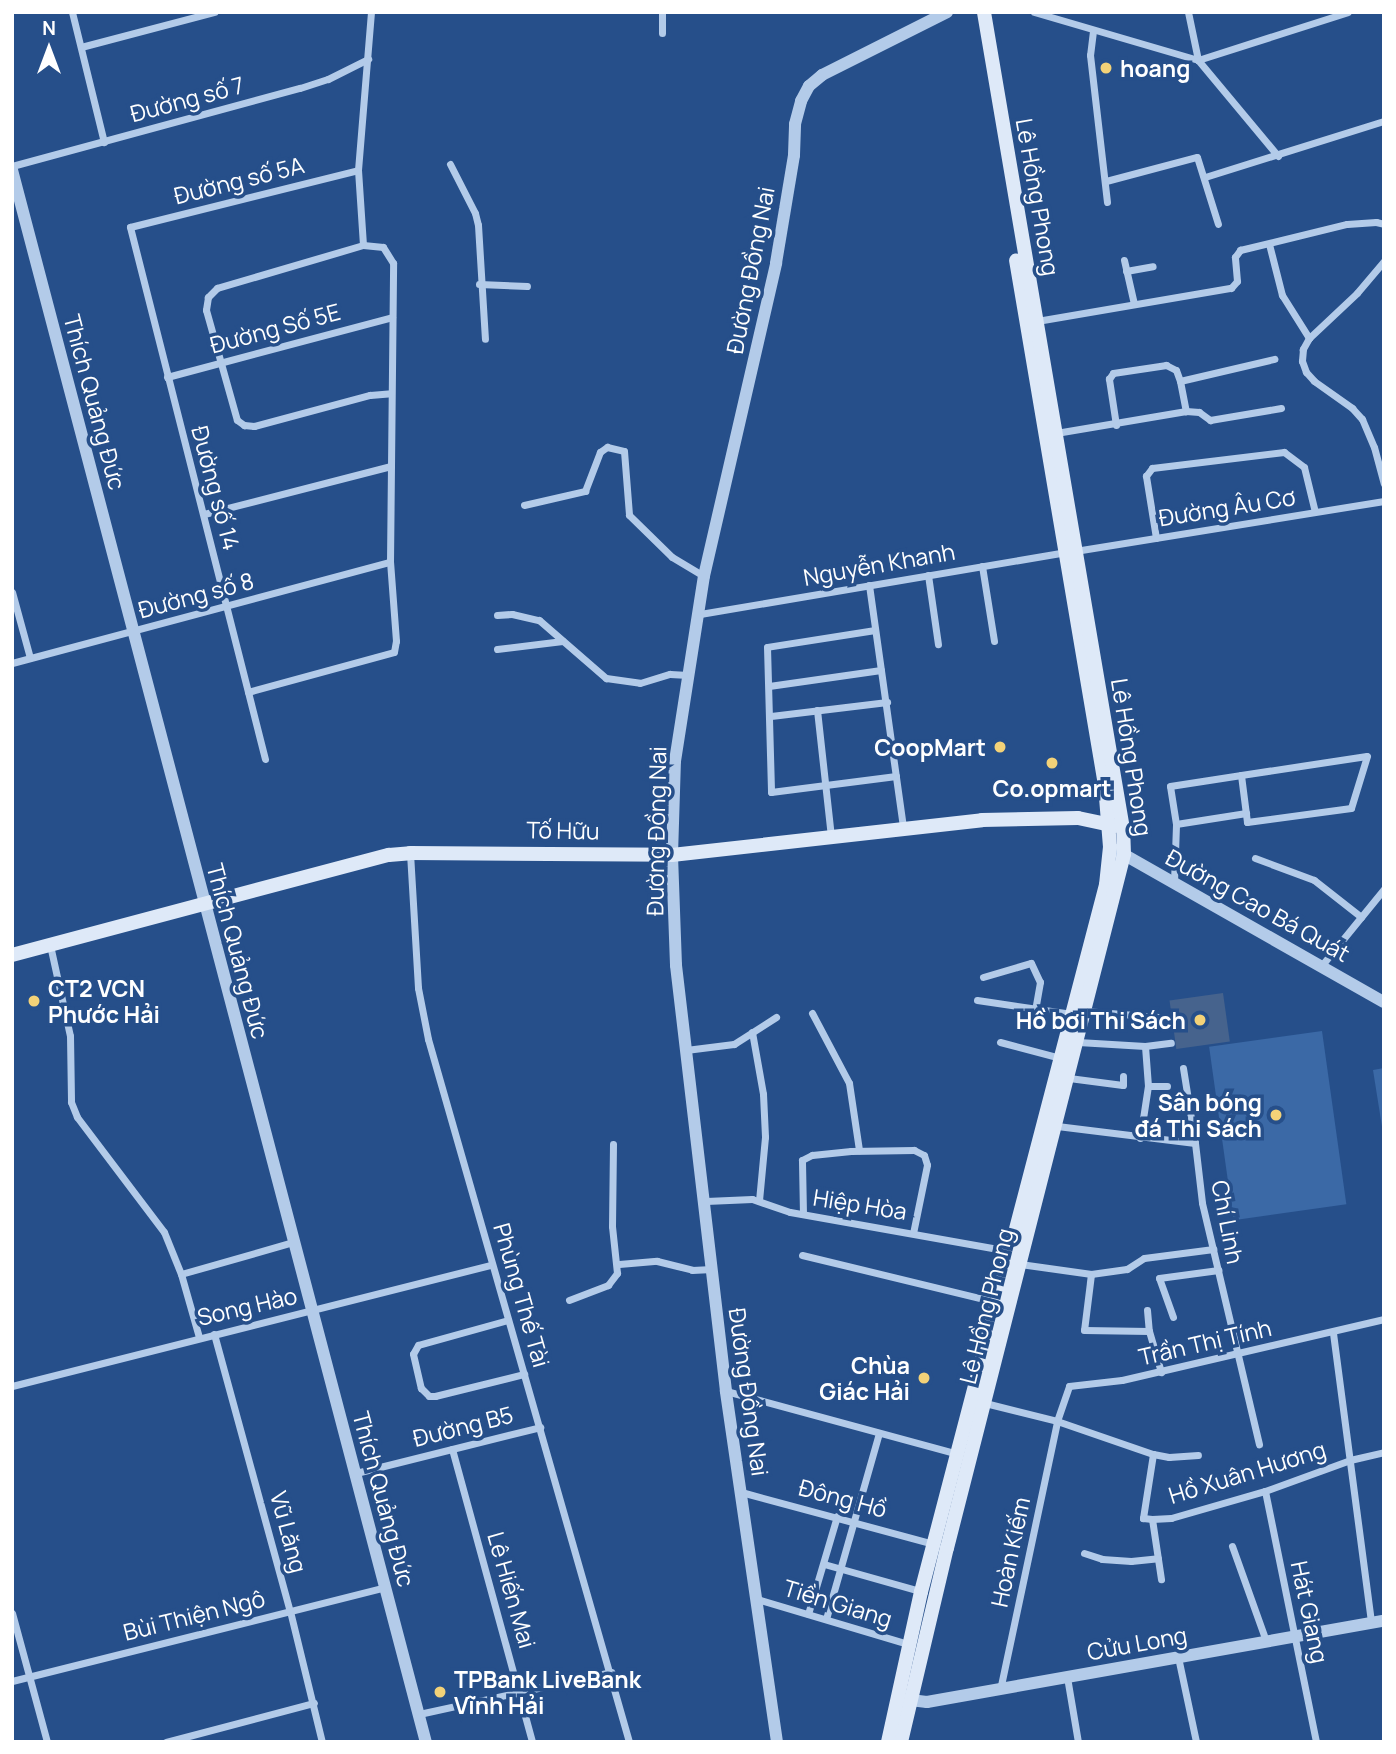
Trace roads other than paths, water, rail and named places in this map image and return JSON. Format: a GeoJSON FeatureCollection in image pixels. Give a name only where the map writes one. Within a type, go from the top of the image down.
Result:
{"type":"FeatureCollection","features":[{"type":"Feature","properties":{"kind":"main road","name":"Lê Hồng Phong"},"geometry":{"type":"LineString","coordinates":[[976,12],[1116,827],[1124,854],[1079,1013],[1060,1058],[1008,1251],[996,1302],[979,1401]]}},
{"type":"Feature","properties":{"kind":"main road","name":"Lê Hồng Phong"},"geometry":{"type":"LineString","coordinates":[[984,12],[1031,322],[1056,433],[1070,551]]}},
{"type":"Feature","properties":{"kind":"main road","name":"Tố Hữu"},"geometry":{"type":"LineString","coordinates":[[12,955],[410,853],[672,855],[903,827],[1038,818],[1078,818],[1116,827]]}},
{"type":"Feature","properties":{"kind":"main road","name":"Lê Hồng Phong"},"geometry":{"type":"LineString","coordinates":[[901,1742],[908,1644],[934,1544],[1019,1264],[1069,1078],[1078,1042],[1079,1013],[1116,827]]}},
{"type":"Feature","properties":{"kind":"main road","name":"Lê Hồng Phong"},"geometry":{"type":"LineString","coordinates":[[888,1742],[904,1699],[964,1450]]}},
{"type":"Feature","properties":{"kind":"street"},"geometry":{"type":"LineString","coordinates":[[72,12],[104,142]]}},
{"type":"Feature","properties":{"kind":"street"},"geometry":{"type":"LineString","coordinates":[[81,47],[214,12]]}},
{"type":"Feature","properties":{"kind":"street"},"geometry":{"type":"LineString","coordinates":[[363,245],[358,170],[371,12]]}},
{"type":"Feature","properties":{"kind":"street"},"geometry":{"type":"LineString","coordinates":[[662,12],[662,33]]}},
{"type":"Feature","properties":{"kind":"street","name":"Đường Đồng Nai"},"geometry":{"type":"LineString","coordinates":[[777,1742],[726,1391],[706,1201],[676,965],[672,855],[676,761],[704,576],[776,263],[794,155],[795,124],[801,101],[809,86],[822,75],[947,12]]}},
{"type":"Feature","properties":{"kind":"street"},"geometry":{"type":"LineString","coordinates":[[1034,12],[1198,60],[1348,12]]}},
{"type":"Feature","properties":{"kind":"street"},"geometry":{"type":"LineString","coordinates":[[1188,12],[1198,60],[1278,156]]}},
{"type":"Feature","properties":{"kind":"street"},"geometry":{"type":"LineString","coordinates":[[1093,31],[1090,55],[1107,202]]}},
{"type":"Feature","properties":{"kind":"street","name":"Đường số 7"},"geometry":{"type":"LineString","coordinates":[[12,168],[300,88],[328,79],[368,58]]}},
{"type":"Feature","properties":{"kind":"street"},"geometry":{"type":"LineString","coordinates":[[1205,177],[1384,121]]}},
{"type":"Feature","properties":{"kind":"street"},"geometry":{"type":"LineString","coordinates":[[1106,181],[1197,157],[1218,224]]}},
{"type":"Feature","properties":{"kind":"street"},"geometry":{"type":"LineString","coordinates":[[450,164],[475,213],[485,339]]}},
{"type":"Feature","properties":{"kind":"street","name":"Thích Quảng Đức"},"geometry":{"type":"LineString","coordinates":[[12,168],[426,1742]]}},
{"type":"Feature","properties":{"kind":"street","name":"Đường số 5A"},"geometry":{"type":"LineString","coordinates":[[130,226],[358,170]]}},
{"type":"Feature","properties":{"kind":"street"},"geometry":{"type":"LineString","coordinates":[[1031,322],[1231,288],[1237,281],[1236,253],[1347,224],[1384,224]]}},
{"type":"Feature","properties":{"kind":"street","name":"Đường số 14"},"geometry":{"type":"LineString","coordinates":[[130,226],[265,759]]}},
{"type":"Feature","properties":{"kind":"street"},"geometry":{"type":"LineString","coordinates":[[1269,244],[1282,295],[1308,338]]}},
{"type":"Feature","properties":{"kind":"street"},"geometry":{"type":"LineString","coordinates":[[248,692],[394,652],[396,641],[390,562],[392,317],[390,254],[383,247],[363,245],[211,292],[206,310],[237,420],[249,426],[370,395],[391,393]]}},
{"type":"Feature","properties":{"kind":"street"},"geometry":{"type":"LineString","coordinates":[[1124,260],[1134,304]]}},
{"type":"Feature","properties":{"kind":"street"},"geometry":{"type":"LineString","coordinates":[[1384,261],[1357,293],[1308,338],[1303,349],[1306,372],[1362,419],[1374,447],[1384,484]]}},
{"type":"Feature","properties":{"kind":"street"},"geometry":{"type":"LineString","coordinates":[[1126,271],[1153,266]]}},
{"type":"Feature","properties":{"kind":"street"},"geometry":{"type":"LineString","coordinates":[[479,284],[527,286]]}},
{"type":"Feature","properties":{"kind":"street","name":"Đường Số 5E"},"geometry":{"type":"LineString","coordinates":[[167,377],[392,317]]}},
{"type":"Feature","properties":{"kind":"street"},"geometry":{"type":"LineString","coordinates":[[1180,381],[1274,359]]}},
{"type":"Feature","properties":{"kind":"street"},"geometry":{"type":"LineString","coordinates":[[1116,425],[1110,375],[1166,365],[1176,370],[1186,411]]}},
{"type":"Feature","properties":{"kind":"street"},"geometry":{"type":"LineString","coordinates":[[1056,433],[1116,425],[1186,411],[1199,412],[1210,420],[1280,408]]}},
{"type":"Feature","properties":{"kind":"street"},"geometry":{"type":"LineString","coordinates":[[524,505],[581,494],[587,488],[600,452],[607,447],[624,451],[629,515],[672,557],[704,576]]}},
{"type":"Feature","properties":{"kind":"street"},"geometry":{"type":"LineString","coordinates":[[1156,538],[1146,476],[1152,468],[1284,452],[1304,467],[1315,512]]}},
{"type":"Feature","properties":{"kind":"street"},"geometry":{"type":"LineString","coordinates":[[204,514],[391,466]]}},
{"type":"Feature","properties":{"kind":"street","name":"Đường Âu Cơ"},"geometry":{"type":"LineString","coordinates":[[1070,551],[1384,501]]}},
{"type":"Feature","properties":{"kind":"street","name":"Nguyễn Khanh"},"geometry":{"type":"LineString","coordinates":[[700,614],[1070,551]]}},
{"type":"Feature","properties":{"kind":"street","name":"Đường số 8"},"geometry":{"type":"LineString","coordinates":[[12,663],[390,562]]}},
{"type":"Feature","properties":{"kind":"street"},"geometry":{"type":"LineString","coordinates":[[982,566],[994,640]]}},
{"type":"Feature","properties":{"kind":"street"},"geometry":{"type":"LineString","coordinates":[[928,575],[938,644]]}},
{"type":"Feature","properties":{"kind":"street"},"geometry":{"type":"LineString","coordinates":[[869,585],[903,827]]}},
{"type":"Feature","properties":{"kind":"street"},"geometry":{"type":"LineString","coordinates":[[12,592],[30,658]]}},
{"type":"Feature","properties":{"kind":"street"},"geometry":{"type":"LineString","coordinates":[[497,615],[529,616],[540,620],[606,678],[640,684],[670,674],[688,675]]}},
{"type":"Feature","properties":{"kind":"street"},"geometry":{"type":"LineString","coordinates":[[875,630],[766,647],[771,716],[771,793],[897,776]]}},
{"type":"Feature","properties":{"kind":"street"},"geometry":{"type":"LineString","coordinates":[[497,649],[563,641]]}},
{"type":"Feature","properties":{"kind":"street"},"geometry":{"type":"LineString","coordinates":[[769,686],[881,670]]}},
{"type":"Feature","properties":{"kind":"street"},"geometry":{"type":"LineString","coordinates":[[771,716],[887,702]]}},
{"type":"Feature","properties":{"kind":"street"},"geometry":{"type":"LineString","coordinates":[[817,710],[823,786],[831,836]]}},
{"type":"Feature","properties":{"kind":"street"},"geometry":{"type":"LineString","coordinates":[[1174,882],[1177,824],[1170,786],[1241,775],[1367,756],[1351,808],[1247,822],[1241,775]]}},
{"type":"Feature","properties":{"kind":"street"},"geometry":{"type":"LineString","coordinates":[[1177,824],[1246,813]]}},
{"type":"Feature","properties":{"kind":"street","name":"Đường Cao Bá Quát"},"geometry":{"type":"LineString","coordinates":[[1110,847],[1384,1002]]}},
{"type":"Feature","properties":{"kind":"street","name":"Phùng Thế Tài"},"geometry":{"type":"LineString","coordinates":[[410,853],[418,988],[423,1014],[491,1265],[611,1672],[629,1742]]}},
{"type":"Feature","properties":{"kind":"street"},"geometry":{"type":"LineString","coordinates":[[1255,858],[1314,880],[1361,917]]}},
{"type":"Feature","properties":{"kind":"street"},"geometry":{"type":"LineString","coordinates":[[1322,965],[1384,889]]}},
{"type":"Feature","properties":{"kind":"street"},"geometry":{"type":"LineString","coordinates":[[50,945],[70,1036],[71,1102],[77,1117],[110,1164],[153,1215],[181,1274],[199,1338]]}},
{"type":"Feature","properties":{"kind":"street"},"geometry":{"type":"LineString","coordinates":[[983,977],[1031,963],[1040,982],[1035,1009]]}},
{"type":"Feature","properties":{"kind":"street"},"geometry":{"type":"LineString","coordinates":[[977,1000],[1035,1009],[1170,1018]]}},
{"type":"Feature","properties":{"kind":"street"},"geometry":{"type":"LineString","coordinates":[[812,1013],[849,1083],[859,1150]]}},
{"type":"Feature","properties":{"kind":"street"},"geometry":{"type":"LineString","coordinates":[[686,1050],[734,1044],[776,1017]]}},
{"type":"Feature","properties":{"kind":"street"},"geometry":{"type":"LineString","coordinates":[[752,1032],[763,1094],[765,1137],[759,1200]]}},
{"type":"Feature","properties":{"kind":"street"},"geometry":{"type":"LineString","coordinates":[[1000,1042],[1060,1058]]}},
{"type":"Feature","properties":{"kind":"street"},"geometry":{"type":"LineString","coordinates":[[1078,1042],[1145,1046],[1171,1043]]}},
{"type":"Feature","properties":{"kind":"street"},"geometry":{"type":"LineString","coordinates":[[1140,1138],[1148,1086],[1145,1046]]}},
{"type":"Feature","properties":{"kind":"street","name":"Chí Linh"},"geometry":{"type":"LineString","coordinates":[[1183,1068],[1202,1203],[1259,1444]]}},
{"type":"Feature","properties":{"kind":"street"},"geometry":{"type":"LineString","coordinates":[[1069,1078],[1123,1085],[1123,1076]]}},
{"type":"Feature","properties":{"kind":"street"},"geometry":{"type":"LineString","coordinates":[[1148,1086],[1167,1086]]}},
{"type":"Feature","properties":{"kind":"street"},"geometry":{"type":"LineString","coordinates":[[1057,1125],[1140,1138],[1195,1143]]}},
{"type":"Feature","properties":{"kind":"street"},"geometry":{"type":"LineString","coordinates":[[569,1300],[608,1284],[617,1273],[612,1226],[613,1144]]}},
{"type":"Feature","properties":{"kind":"street"},"geometry":{"type":"LineString","coordinates":[[803,1214],[802,1160],[812,1156],[859,1150],[914,1150],[924,1155],[926,1171],[913,1233]]}},
{"type":"Feature","properties":{"kind":"street","name":"Hiệp Hòa"},"geometry":{"type":"LineString","coordinates":[[706,1201],[759,1200],[803,1214],[1008,1251]]}},
{"type":"Feature","properties":{"kind":"street"},"geometry":{"type":"LineString","coordinates":[[181,1274],[293,1242]]}},
{"type":"Feature","properties":{"kind":"street"},"geometry":{"type":"LineString","coordinates":[[1019,1264],[1091,1275],[1127,1269],[1144,1258],[1213,1249]]}},
{"type":"Feature","properties":{"kind":"street"},"geometry":{"type":"LineString","coordinates":[[802,1255],[996,1302]]}},
{"type":"Feature","properties":{"kind":"street"},"geometry":{"type":"LineString","coordinates":[[618,1264],[657,1261],[692,1270],[712,1269]]}},
{"type":"Feature","properties":{"kind":"street","name":"Song Hào"},"geometry":{"type":"LineString","coordinates":[[12,1386],[491,1265]]}},
{"type":"Feature","properties":{"kind":"street"},"geometry":{"type":"LineString","coordinates":[[1174,1317],[1159,1278],[1218,1270]]}},
{"type":"Feature","properties":{"kind":"street"},"geometry":{"type":"LineString","coordinates":[[1091,1275],[1084,1330],[1149,1331]]}},
{"type":"Feature","properties":{"kind":"street"},"geometry":{"type":"LineString","coordinates":[[1147,1310],[1149,1331],[1161,1372]]}},
{"type":"Feature","properties":{"kind":"street","name":"Trần Thị Tính"},"geometry":{"type":"LineString","coordinates":[[1057,1421],[1066,1390],[1073,1384],[1112,1382],[1161,1372],[1334,1333],[1384,1318]]}},
{"type":"Feature","properties":{"kind":"street"},"geometry":{"type":"LineString","coordinates":[[508,1320],[418,1345],[413,1354],[421,1388],[429,1396],[435,1396],[524,1374]]}},
{"type":"Feature","properties":{"kind":"street"},"geometry":{"type":"LineString","coordinates":[[1334,1333],[1350,1460],[1378,1622]]}},
{"type":"Feature","properties":{"kind":"street","name":"Vũ Lăng"},"geometry":{"type":"LineString","coordinates":[[214,1334],[290,1611],[322,1742]]}},
{"type":"Feature","properties":{"kind":"street"},"geometry":{"type":"LineString","coordinates":[[726,1391],[879,1433],[964,1450]]}},
{"type":"Feature","properties":{"kind":"street","name":"Hồ Xuân Hương"},"geometry":{"type":"LineString","coordinates":[[979,1401],[1057,1421],[1153,1454],[1169,1457],[1198,1455]]}},
{"type":"Feature","properties":{"kind":"street","name":"Hoàn Kiếm"},"geometry":{"type":"LineString","coordinates":[[999,1690],[1057,1421]]}},
{"type":"Feature","properties":{"kind":"street","name":"Đường B5"},"geometry":{"type":"LineString","coordinates":[[356,1473],[540,1427]]}},
{"type":"Feature","properties":{"kind":"street"},"geometry":{"type":"LineString","coordinates":[[826,1619],[879,1433]]}},
{"type":"Feature","properties":{"kind":"street","name":"Lê Hiến Mai"},"geometry":{"type":"LineString","coordinates":[[453,1449],[532,1742]]}},
{"type":"Feature","properties":{"kind":"street","name":"Hồ Xuân Hương"},"geometry":{"type":"LineString","coordinates":[[1153,1454],[1143,1518],[1152,1519],[1171,1517],[1265,1491],[1350,1460],[1384,1452]]}},
{"type":"Feature","properties":{"kind":"street","name":"Hát Giang"},"geometry":{"type":"LineString","coordinates":[[1265,1491],[1316,1742]]}},
{"type":"Feature","properties":{"kind":"street","name":"Đông Hồ"},"geometry":{"type":"LineString","coordinates":[[741,1492],[854,1520],[934,1544]]}},
{"type":"Feature","properties":{"kind":"street"},"geometry":{"type":"LineString","coordinates":[[808,1614],[836,1516]]}},
{"type":"Feature","properties":{"kind":"street"},"geometry":{"type":"LineString","coordinates":[[1152,1519],[1161,1579]]}},
{"type":"Feature","properties":{"kind":"street"},"geometry":{"type":"LineString","coordinates":[[1232,1546],[1266,1642]]}},
{"type":"Feature","properties":{"kind":"street"},"geometry":{"type":"LineString","coordinates":[[1084,1553],[1121,1561],[1158,1558]]}},
{"type":"Feature","properties":{"kind":"street"},"geometry":{"type":"LineString","coordinates":[[824,1563],[921,1592]]}},
{"type":"Feature","properties":{"kind":"street","name":"Bùi Thiện Ngô"},"geometry":{"type":"LineString","coordinates":[[12,1681],[385,1587]]}},
{"type":"Feature","properties":{"kind":"street","name":"Tiền Giang"},"geometry":{"type":"LineString","coordinates":[[757,1599],[908,1644]]}},
{"type":"Feature","properties":{"kind":"street"},"geometry":{"type":"LineString","coordinates":[[12,1613],[47,1742]]}},
{"type":"Feature","properties":{"kind":"street","name":"Cửu Long"},"geometry":{"type":"LineString","coordinates":[[904,1699],[928,1702],[1378,1622]]}},
{"type":"Feature","properties":{"kind":"street"},"geometry":{"type":"LineString","coordinates":[[1178,1657],[1196,1742]]}},
{"type":"Feature","properties":{"kind":"street"},"geometry":{"type":"LineString","coordinates":[[419,1714],[611,1672]]}},
{"type":"Feature","properties":{"kind":"street"},"geometry":{"type":"LineString","coordinates":[[1067,1677],[1078,1742]]}},
{"type":"Feature","properties":{"kind":"street"},"geometry":{"type":"LineString","coordinates":[[166,1742],[314,1703]]}},
{"type":"Feature","properties":{"kind":"place","name":"hoang"},"geometry":{"type":"Point","coordinates":[1106,68]}},
{"type":"Feature","properties":{"kind":"place","name":"CoopMart"},"geometry":{"type":"Point","coordinates":[1000,747]}},
{"type":"Feature","properties":{"kind":"place","name":"Co.opmart"},"geometry":{"type":"Point","coordinates":[1052,763]}},
{"type":"Feature","properties":{"kind":"place","name":"CT2 VCN Phước Hải"},"geometry":{"type":"Point","coordinates":[34,1001]}},
{"type":"Feature","properties":{"kind":"place","name":"Hồ bơi Thi Sách"},"geometry":{"type":"Point","coordinates":[1200,1020]}},
{"type":"Feature","properties":{"kind":"place","name":"Sân bóng đá Thi Sách"},"geometry":{"type":"Point","coordinates":[1276,1115]}},
{"type":"Feature","properties":{"kind":"place","name":"Chùa Giác Hải"},"geometry":{"type":"Point","coordinates":[924,1378]}},
{"type":"Feature","properties":{"kind":"place","name":"TPBank LiveBank Vĩnh Hải"},"geometry":{"type":"Point","coordinates":[440,1692]}}]}
